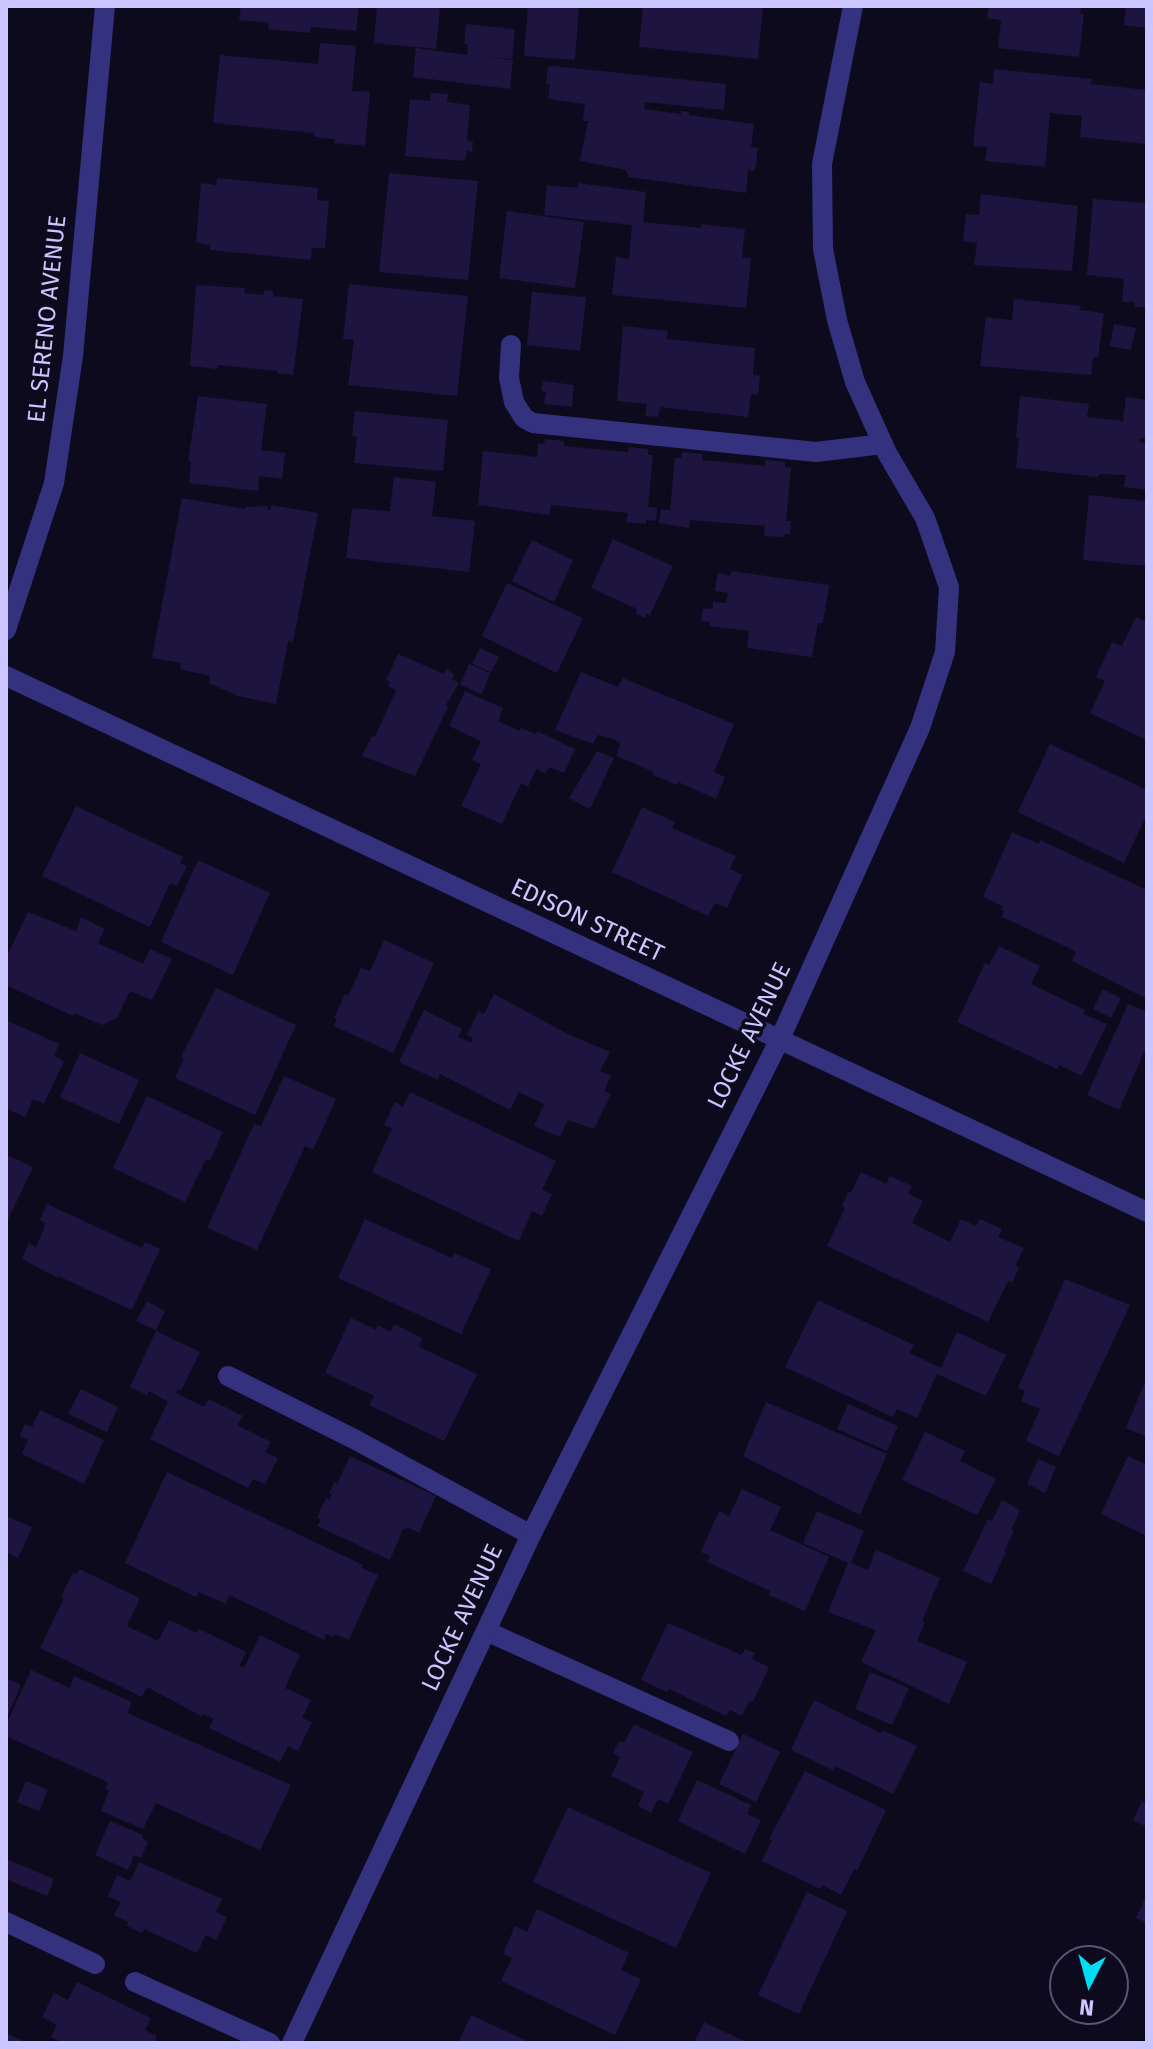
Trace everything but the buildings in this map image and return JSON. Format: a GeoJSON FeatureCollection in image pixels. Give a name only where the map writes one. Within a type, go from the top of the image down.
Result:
{"type":"FeatureCollection","features":[{"type":"Feature","properties":{"kind":"street","name":"EL SERENO AVENUE"},"geometry":{"type":"LineString","coordinates":[[6,630],[30,565],[54,483],[73,356],[105,6]]}},
{"type":"Feature","properties":{"kind":"street","name":"LOCKE AVENUE"},"geometry":{"type":"LineString","coordinates":[[292,2043],[531,1535],[779,1041],[920,728],[945,652],[949,587],[925,518],[883,444],[855,382],[837,320],[823,249],[822,164],[853,6]]}},
{"type":"Feature","properties":{"kind":"street"},"geometry":{"type":"LineString","coordinates":[[511,345],[509,378],[514,402],[524,418],[533,423],[816,452],[883,444]]}},
{"type":"Feature","properties":{"kind":"street","name":"EDISON STREET"},"geometry":{"type":"LineString","coordinates":[[6,676],[1147,1212]]}},
{"type":"Feature","properties":{"kind":"street"},"geometry":{"type":"LineString","coordinates":[[228,1376],[354,1439],[531,1535]]}},
{"type":"Feature","properties":{"kind":"street"},"geometry":{"type":"LineString","coordinates":[[486,1631],[729,1741]]}},
{"type":"Feature","properties":{"kind":"street"},"geometry":{"type":"LineString","coordinates":[[6,1922],[95,1964]]}},
{"type":"Feature","properties":{"kind":"street"},"geometry":{"type":"LineString","coordinates":[[135,1982],[270,2043]]}}]}
